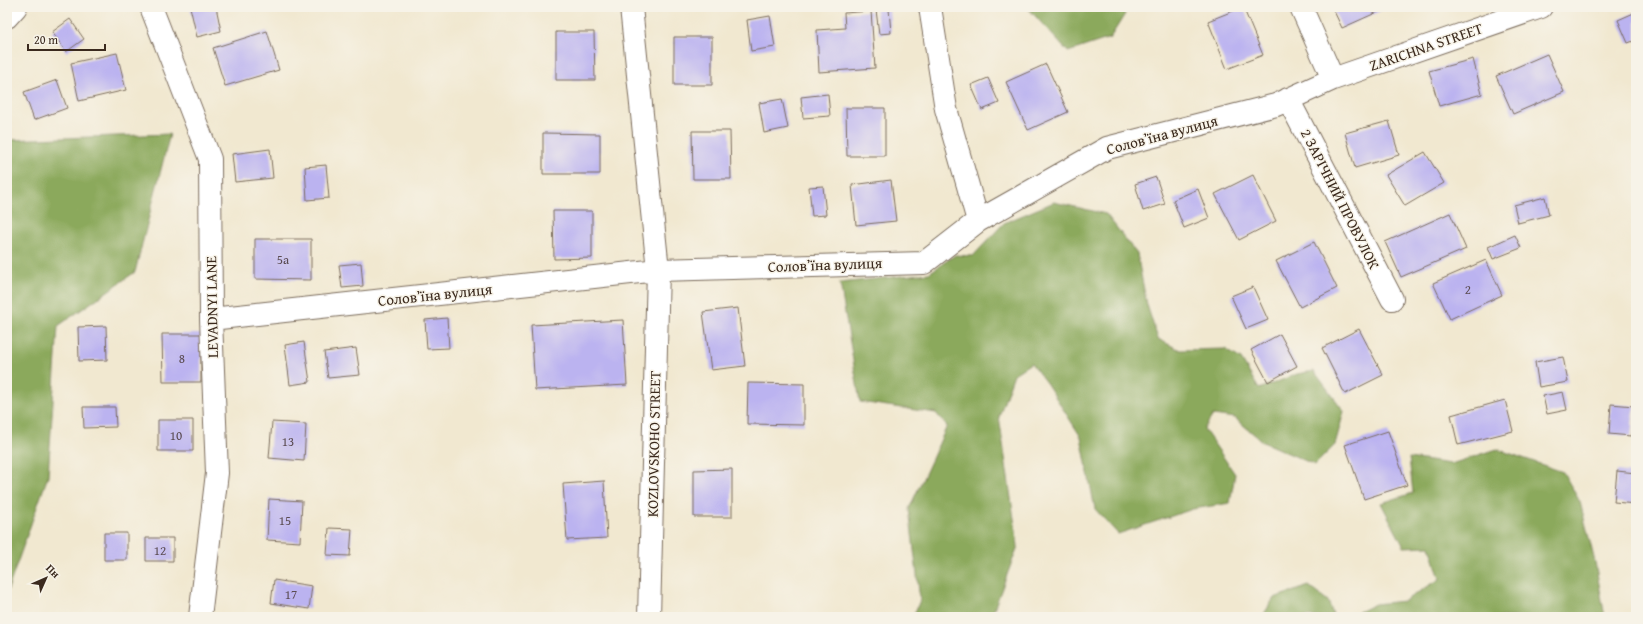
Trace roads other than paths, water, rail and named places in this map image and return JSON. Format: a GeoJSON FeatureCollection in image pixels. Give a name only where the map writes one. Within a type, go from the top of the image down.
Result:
{"type":"FeatureCollection","features":[{"type":"Feature","properties":{"kind":"street"},"geometry":{"type":"LineString","coordinates":[[7,17],[16,7]]}},
{"type":"Feature","properties":{"kind":"street","name":"LEVADNYI LANE"},"geometry":{"type":"LineString","coordinates":[[152,7],[210,159],[211,319],[217,473],[200,617]]}},
{"type":"Feature","properties":{"kind":"street"},"geometry":{"type":"LineString","coordinates":[[631,7],[658,270]]}},
{"type":"Feature","properties":{"kind":"street"},"geometry":{"type":"LineString","coordinates":[[930,7],[946,109],[978,221]]}},
{"type":"Feature","properties":{"kind":"street"},"geometry":{"type":"LineString","coordinates":[[1300,7],[1333,79]]}},
{"type":"Feature","properties":{"kind":"street","name":"ZARICHNA STREET"},"geometry":{"type":"LineString","coordinates":[[1333,79],[1541,7]]}},
{"type":"Feature","properties":{"kind":"street","name":"Соловʼїна вулиця"},"geometry":{"type":"LineString","coordinates":[[211,319],[658,270],[924,262],[978,221],[1107,148],[1276,105],[1333,79]]}},
{"type":"Feature","properties":{"kind":"street","name":"2 ЗАРІЧНИЙ ПРОВУЛОК"},"geometry":{"type":"LineString","coordinates":[[1288,99],[1392,299]]}},
{"type":"Feature","properties":{"kind":"street","name":"KOZLOVSKOHO STREET"},"geometry":{"type":"LineString","coordinates":[[649,617],[658,270]]}}]}
